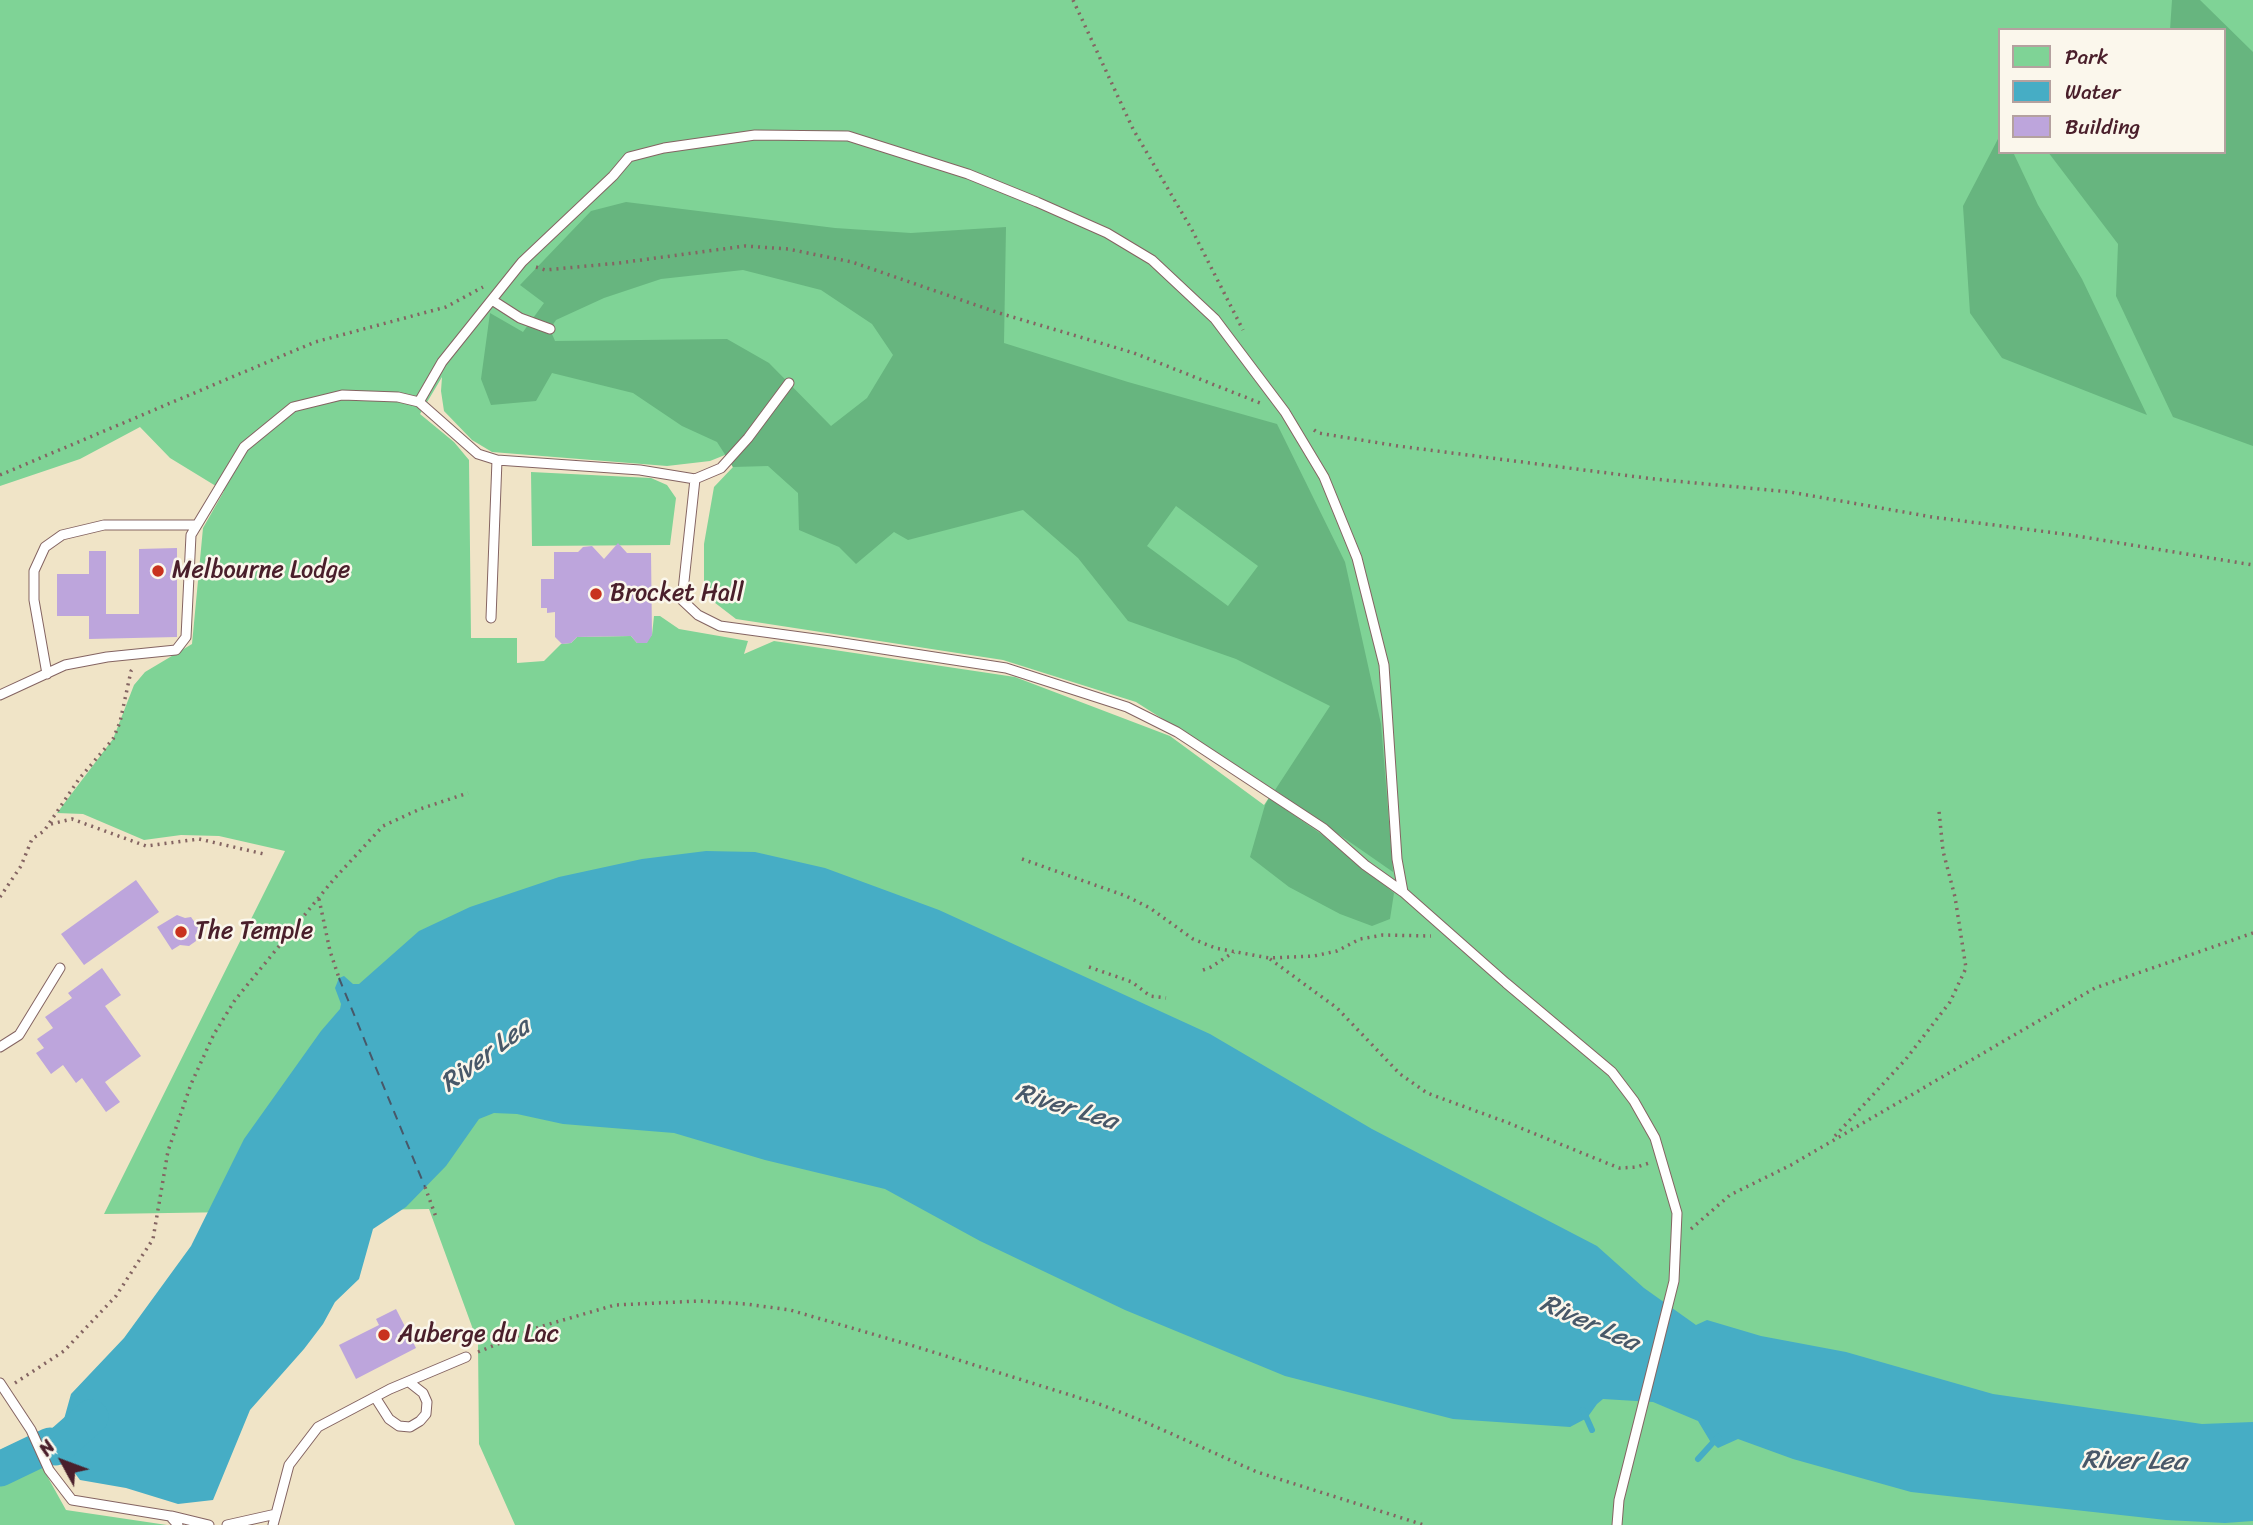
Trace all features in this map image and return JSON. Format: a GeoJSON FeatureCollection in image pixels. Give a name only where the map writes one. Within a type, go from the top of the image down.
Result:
{"type":"FeatureCollection","features":[{"type":"Feature","properties":{"kind":"lane"},"geometry":{"type":"LineString","coordinates":[[419,402],[442,362],[522,262],[613,176],[629,157],[664,148],[755,135],[848,136],[968,174],[1107,233],[1152,260],[1214,319],[1285,412],[1324,477],[1357,558],[1384,665],[1397,859],[1403,892]]}},
{"type":"Feature","properties":{"kind":"lane"},"geometry":{"type":"LineString","coordinates":[[492,300],[520,318],[550,329]]}},
{"type":"Feature","properties":{"kind":"lane"},"geometry":{"type":"LineString","coordinates":[[0,695],[65,665],[107,657],[176,650],[186,637],[191,535],[244,447],[293,407],[342,395],[398,397],[419,402],[478,454],[497,460],[640,470],[695,479],[721,468],[748,438],[789,383]]}},
{"type":"Feature","properties":{"kind":"lane"},"geometry":{"type":"LineString","coordinates":[[491,618],[497,460]]}},
{"type":"Feature","properties":{"kind":"lane"},"geometry":{"type":"LineString","coordinates":[[695,479],[682,600],[698,615],[720,626],[1006,668],[1126,707],[1177,732],[1323,828],[1365,865],[1403,892],[1612,1072],[1634,1101],[1655,1138],[1677,1213],[1674,1281],[1619,1500],[1618,1525]]}},
{"type":"Feature","properties":{"kind":"lane"},"geometry":{"type":"LineString","coordinates":[[47,674],[34,600],[34,571],[45,547],[62,535],[104,525],[196,525]]}},
{"type":"Feature","properties":{"kind":"lane"},"geometry":{"type":"LineString","coordinates":[[0,1047],[19,1035],[60,968]]}},
{"type":"Feature","properties":{"kind":"lane"},"geometry":{"type":"LineString","coordinates":[[273,1525],[289,1465],[318,1427],[375,1397],[466,1357]]}},
{"type":"Feature","properties":{"kind":"lane"},"geometry":{"type":"LineString","coordinates":[[375,1397],[389,1419],[399,1426],[410,1427],[426,1414],[427,1402],[423,1393],[408,1382]]}},
{"type":"Feature","properties":{"kind":"lane"},"geometry":{"type":"LineString","coordinates":[[2,1386],[32,1430],[49,1470],[72,1500],[209,1525]]}},
{"type":"Feature","properties":{"kind":"lane"},"geometry":{"type":"LineString","coordinates":[[227,1525],[276,1514]]}},
{"type":"Feature","properties":{"kind":"lane"},"geometry":{"type":"LineString","coordinates":[[170,1516],[178,1525]]}},
{"type":"Feature","properties":{"kind":"path"},"geometry":{"type":"LineString","coordinates":[[1073,0],[1133,130],[1192,230],[1248,340]]}},
{"type":"Feature","properties":{"kind":"path"},"geometry":{"type":"LineString","coordinates":[[522,262],[545,270],[745,246],[788,248],[852,262],[999,313],[1133,353],[1260,403]]}},
{"type":"Feature","properties":{"kind":"path"},"geometry":{"type":"LineString","coordinates":[[0,475],[314,342],[446,307],[491,281]]}},
{"type":"Feature","properties":{"kind":"path"},"geometry":{"type":"LineString","coordinates":[[1307,426],[1318,433],[1398,446],[1790,492],[1932,517],[2071,535],[2253,565]]}},
{"type":"Feature","properties":{"kind":"path"},"geometry":{"type":"LineString","coordinates":[[0,897],[21,866],[32,839],[44,831],[79,779],[113,739],[120,722],[131,671],[142,666]]}},
{"type":"Feature","properties":{"kind":"path"},"geometry":{"type":"LineString","coordinates":[[2,1386],[64,1351],[116,1296],[153,1239],[168,1151],[191,1084],[214,1034],[235,1000],[318,898],[383,826],[420,809],[468,793]]}},
{"type":"Feature","properties":{"kind":"path"},"geometry":{"type":"LineString","coordinates":[[1832,1140],[1906,1059],[1950,1002],[1966,968],[1955,897],[1943,851],[1938,811]]}},
{"type":"Feature","properties":{"kind":"path"},"geometry":{"type":"LineString","coordinates":[[49,824],[72,819],[146,846],[199,839],[264,854]]}},
{"type":"Feature","properties":{"kind":"path"},"geometry":{"type":"LineString","coordinates":[[1022,859],[1126,896],[1150,908],[1193,939],[1215,948],[1269,958],[1314,956],[1337,951],[1360,939],[1383,935],[1425,935],[1459,942]]}},
{"type":"Feature","properties":{"kind":"path"},"geometry":{"type":"LineString","coordinates":[[318,898],[339,978]]}},
{"type":"Feature","properties":{"kind":"path"},"geometry":{"type":"LineString","coordinates":[[1677,1244],[1730,1195],[1791,1165],[2095,988],[2253,933]]}},
{"type":"Feature","properties":{"kind":"path"},"geometry":{"type":"LineString","coordinates":[[1203,970],[1235,951]]}},
{"type":"Feature","properties":{"kind":"path"},"geometry":{"type":"LineString","coordinates":[[1269,958],[1337,1008],[1400,1074],[1427,1093],[1619,1168],[1637,1167],[1661,1158]]}},
{"type":"Feature","properties":{"kind":"path"},"geometry":{"type":"LineString","coordinates":[[1088,967],[1132,982],[1150,996],[1166,999]]}},
{"type":"Feature","properties":{"kind":"path"},"geometry":{"type":"LineString","coordinates":[[425,1187],[436,1217]]}},
{"type":"Feature","properties":{"kind":"path"},"geometry":{"type":"LineString","coordinates":[[466,1357],[539,1327],[615,1305],[700,1301],[790,1310],[1102,1405],[1257,1472],[1424,1525]]}},
{"type":"Feature","properties":{"kind":"green space","name":"Brocket Hall"},"geometry":{"type":"Polygon","coordinates":[[[0,0],[2253,0],[2253,1525],[515,1525],[479,1444],[478,1343],[429,1209],[104,1214],[285,851],[219,836],[181,835],[144,840],[83,814],[57,813],[113,739],[134,685],[145,672],[192,644],[203,528],[224,491],[170,458],[140,427],[80,459],[0,486],[0,0]],[[442,377],[420,414],[454,442],[469,460],[471,638],[517,638],[517,663],[544,661],[561,644],[571,643],[577,637],[631,636],[637,643],[652,635],[654,616],[660,616],[679,629],[748,641],[744,654],[774,641],[1015,677],[1170,736],[1264,805],[1274,790],[1136,702],[1003,660],[736,619],[710,599],[704,583],[704,544],[714,487],[733,467],[725,455],[710,461],[667,466],[492,452],[472,440],[444,411],[442,377]]]}},
{"type":"Feature","properties":{"kind":"green space"},"geometry":{"type":"Polygon","coordinates":[[[2172,0],[2200,0],[2253,52],[2253,446],[2173,417],[2116,296],[2118,244],[2050,154],[2225,154],[2225,28],[2170,28],[2172,0]]]}},
{"type":"Feature","properties":{"kind":"green space"},"geometry":{"type":"Polygon","coordinates":[[[1997,141],[1997,154],[2014,154],[2038,205],[2082,279],[2147,415],[2002,358],[1970,313],[1963,206],[1997,141]]]}},
{"type":"Feature","properties":{"kind":"green space"},"geometry":{"type":"Polygon","coordinates":[[[626,202],[835,228],[911,233],[1006,227],[1004,343],[1128,382],[1277,424],[1345,562],[1381,724],[1393,872],[1275,790],[1330,706],[1236,659],[1128,621],[1078,558],[1023,510],[908,540],[894,532],[856,564],[839,547],[799,530],[798,493],[768,466],[733,467],[717,442],[682,426],[633,393],[552,373],[536,401],[491,405],[481,379],[490,313],[523,332],[544,303],[520,285],[591,211],[626,202]],[[743,270],[661,279],[604,298],[556,320],[550,329],[555,341],[727,339],[769,363],[831,426],[867,398],[893,355],[872,324],[821,290],[743,270]],[[1176,506],[1147,546],[1228,606],[1258,566],[1176,506]]]}},
{"type":"Feature","properties":{"kind":"green space"},"geometry":{"type":"Polygon","coordinates":[[[531,472],[651,478],[667,485],[676,498],[670,545],[532,546],[531,472]]]}},
{"type":"Feature","properties":{"kind":"green space"},"geometry":{"type":"Polygon","coordinates":[[[1269,798],[1321,834],[1394,893],[1390,919],[1372,926],[1340,914],[1289,887],[1250,857],[1269,798]]]}},
{"type":"Feature","properties":{"kind":"green space"},"geometry":{"type":"Polygon","coordinates":[[[26,1438],[66,1510],[167,1525],[0,1525],[0,1450],[26,1438]]]}},
{"type":"Feature","properties":{"kind":"water"},"geometry":{"type":"Polygon","coordinates":[[[706,851],[755,852],[825,868],[939,910],[1210,1034],[1372,1129],[1597,1246],[1644,1288],[1696,1325],[1707,1320],[1761,1336],[1846,1352],[1993,1394],[2202,1424],[2253,1422],[2253,1521],[2225,1523],[2166,1520],[1911,1492],[1793,1459],[1738,1439],[1718,1448],[1710,1441],[1698,1421],[1653,1402],[1603,1399],[1587,1418],[1570,1427],[1453,1419],[1285,1376],[1125,1310],[980,1241],[885,1189],[765,1160],[674,1133],[563,1124],[517,1114],[494,1113],[479,1119],[446,1166],[406,1207],[373,1229],[359,1279],[335,1302],[304,1349],[250,1410],[213,1500],[178,1504],[126,1488],[80,1480],[56,1448],[71,1394],[124,1338],[191,1246],[244,1139],[321,1031],[340,1009],[341,1004],[335,988],[339,978],[344,976],[353,984],[359,984],[419,931],[470,907],[559,877],[642,859],[706,851]]]}},
{"type":"Feature","properties":{"kind":"building","name":"Brocket Hall"},"geometry":{"type":"Polygon","coordinates":[[[618,543],[627,553],[651,553],[652,635],[647,643],[637,643],[631,636],[577,637],[571,643],[562,644],[555,637],[555,612],[547,613],[547,608],[541,608],[541,579],[554,579],[554,552],[578,552],[583,547],[592,546],[604,559],[618,543]]]}},
{"type":"Feature","properties":{"kind":"building"},"geometry":{"type":"Polygon","coordinates":[[[177,548],[177,637],[89,639],[89,616],[57,616],[57,574],[89,574],[89,551],[106,551],[106,614],[139,614],[139,549],[177,548]]]}},
{"type":"Feature","properties":{"kind":"building"},"geometry":{"type":"Polygon","coordinates":[[[136,880],[159,912],[84,965],[61,934],[136,880]]]}},
{"type":"Feature","properties":{"kind":"building","name":"The Temple"},"geometry":{"type":"Polygon","coordinates":[[[177,915],[191,917],[200,930],[195,935],[196,941],[189,946],[180,945],[172,950],[157,927],[177,915]]]}},
{"type":"Feature","properties":{"kind":"building"},"geometry":{"type":"Polygon","coordinates":[[[102,968],[121,995],[105,1006],[141,1056],[105,1082],[120,1102],[106,1112],[82,1078],[76,1083],[63,1065],[51,1074],[36,1053],[44,1048],[37,1039],[53,1028],[45,1017],[72,998],[68,993],[102,968]]]}},
{"type":"Feature","properties":{"kind":"building","name":"Auberge du Lac"},"geometry":{"type":"Polygon","coordinates":[[[396,1309],[416,1348],[356,1379],[339,1345],[379,1325],[376,1319],[396,1309]]]}},
{"type":"Feature","properties":{"kind":"waterway"},"geometry":{"type":"LineString","coordinates":[[1583,1410],[1592,1430]]}},
{"type":"Feature","properties":{"kind":"waterway","name":"River Lea"},"geometry":{"type":"LineString","coordinates":[[0,1469],[50,1445],[56,1448],[91,1417]]}},
{"type":"Feature","properties":{"kind":"waterway"},"geometry":{"type":"LineString","coordinates":[[1698,1459],[1718,1437]]}},
{"type":"Feature","properties":{"kind":"ferry route"},"geometry":{"type":"LineString","coordinates":[[339,978],[425,1187]]}},
{"type":"Feature","properties":{"kind":"place","name":"Melbourne Lodge"},"geometry":{"type":"Point","coordinates":[158,571]}},
{"type":"Feature","properties":{"kind":"place","name":"Brocket Hall"},"geometry":{"type":"Point","coordinates":[596,594]}},
{"type":"Feature","properties":{"kind":"place","name":"The Temple"},"geometry":{"type":"Point","coordinates":[181,932]}},
{"type":"Feature","properties":{"kind":"place","name":"Auberge du Lac"},"geometry":{"type":"Point","coordinates":[384,1335]}}]}
